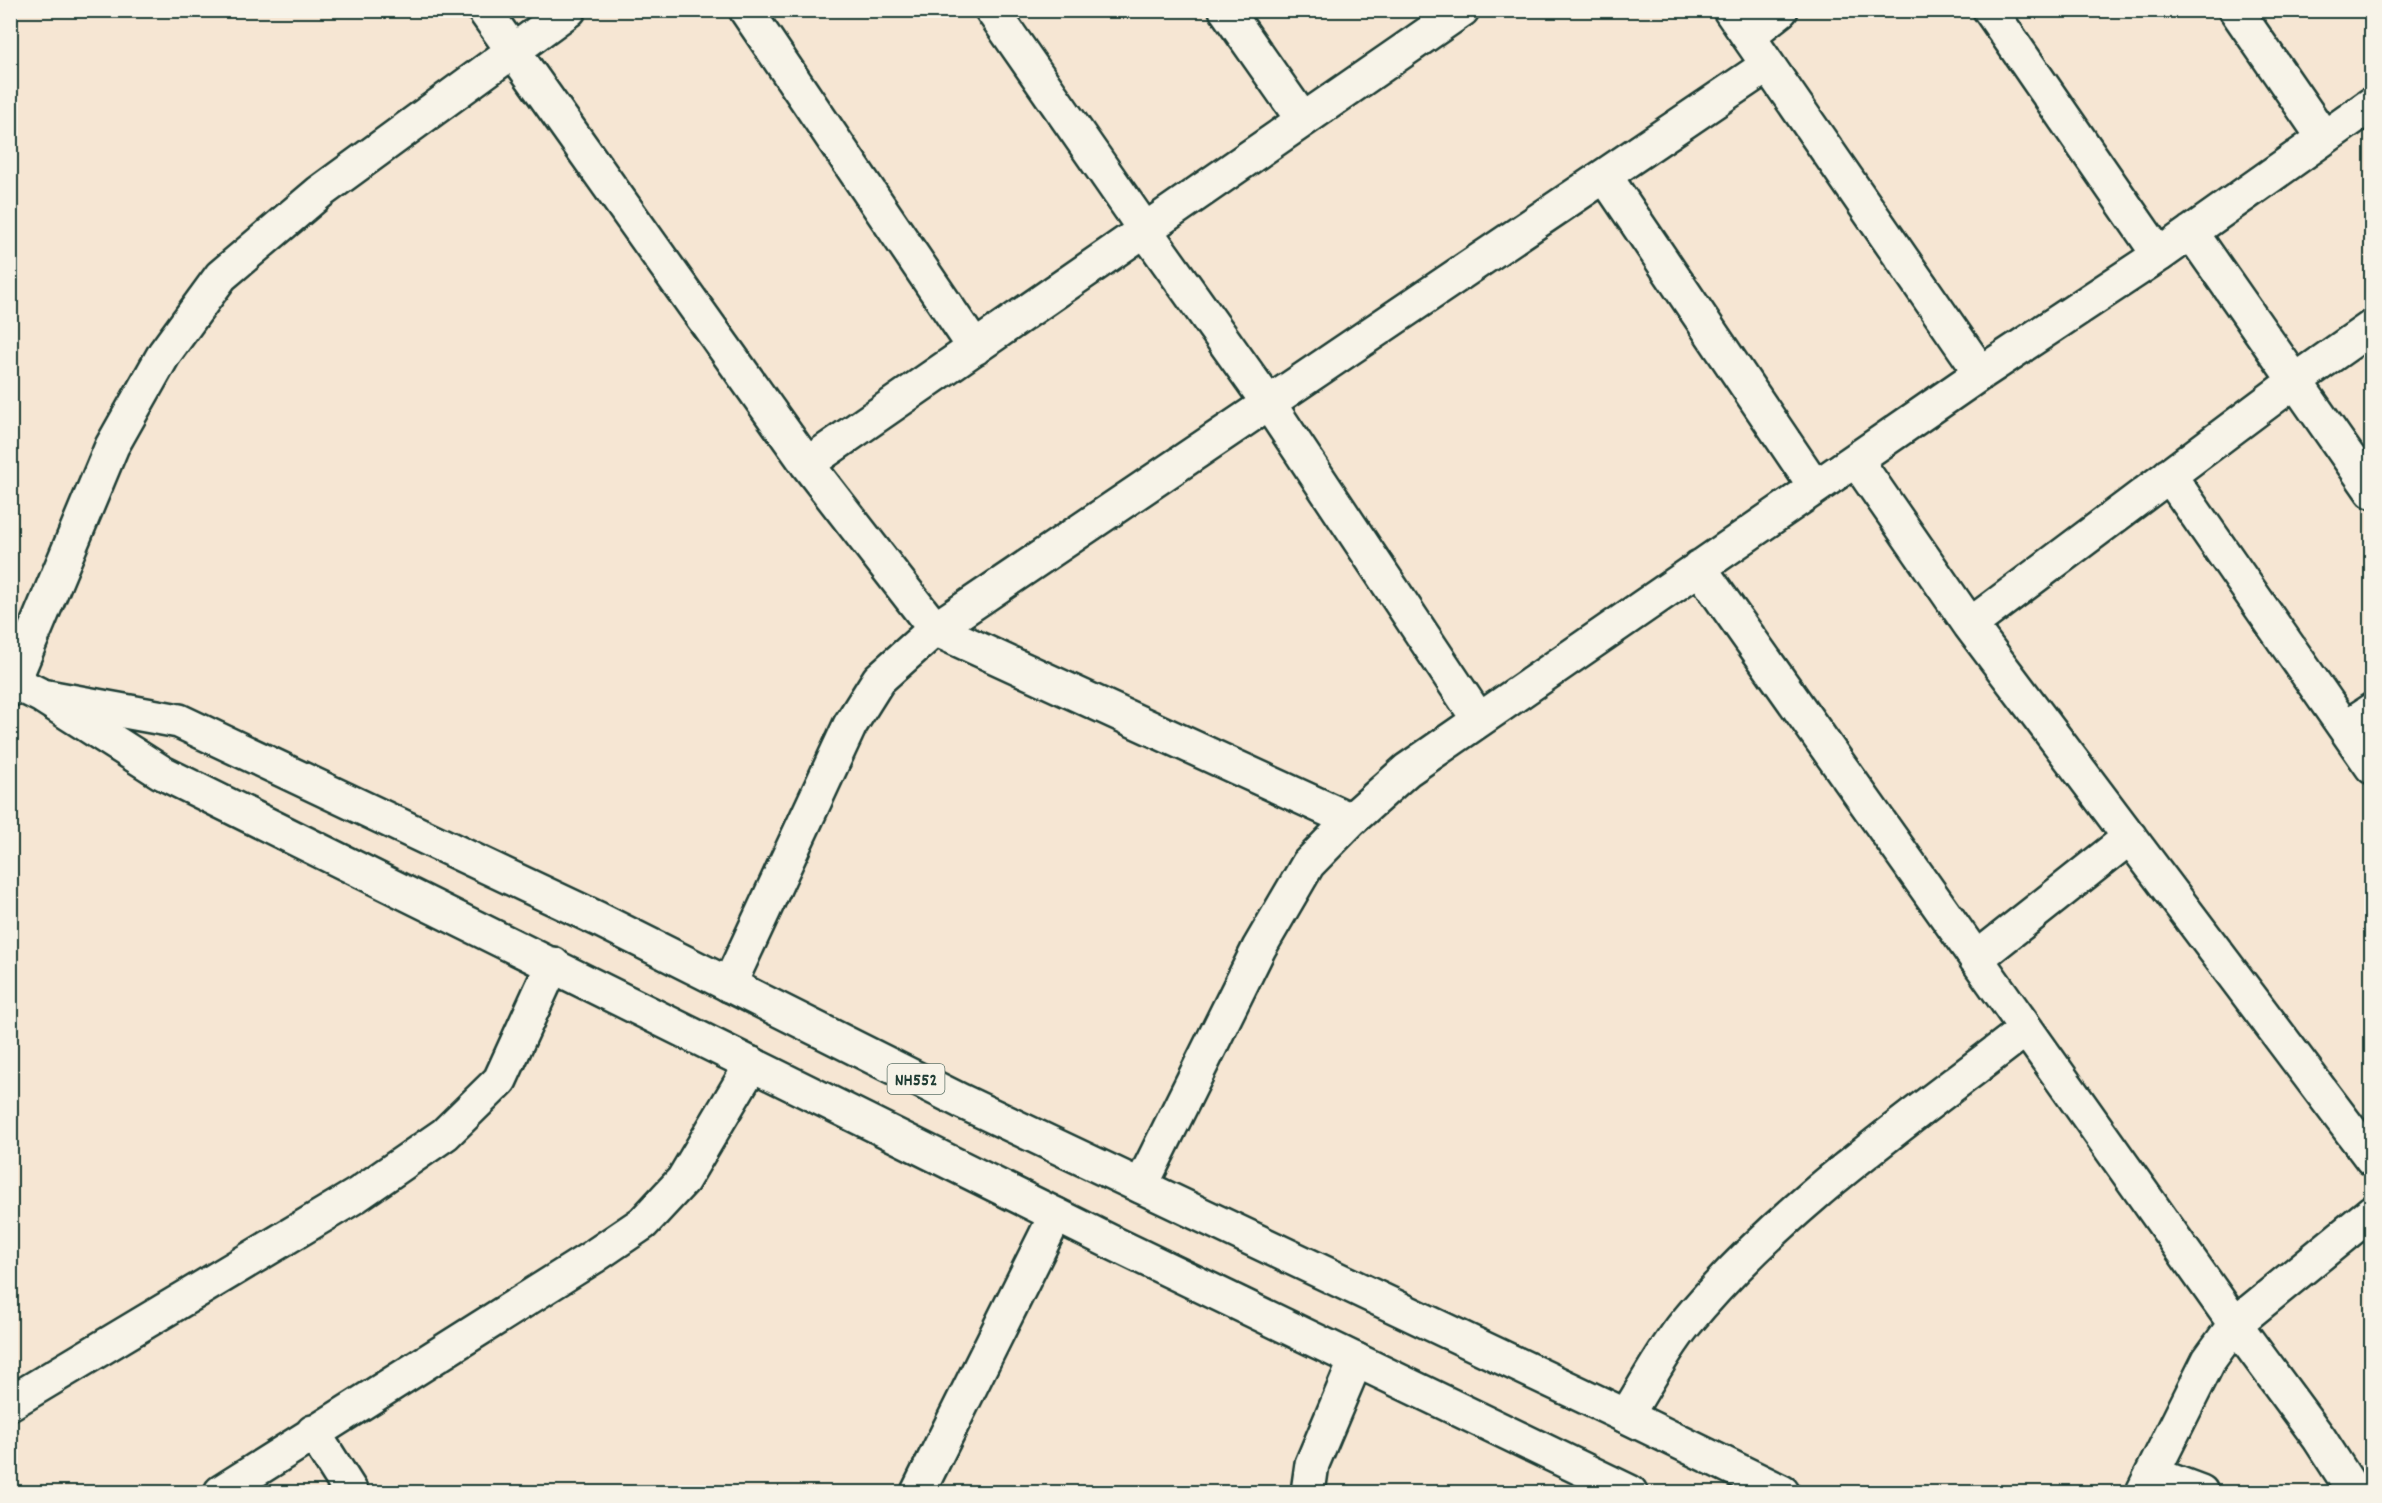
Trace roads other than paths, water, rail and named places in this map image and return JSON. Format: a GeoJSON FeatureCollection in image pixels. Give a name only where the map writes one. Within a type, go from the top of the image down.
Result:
{"type":"FeatureCollection","features":[{"type":"Feature","properties":{"kind":"main road"},"geometry":{"type":"LineString","coordinates":[[484,10],[807,464],[935,629],[1351,820]]}},
{"type":"Feature","properties":{"kind":"main road"},"geometry":{"type":"LineString","coordinates":[[569,10],[320,192],[221,276],[165,354],[112,446],[19,687],[161,772],[553,964],[642,1011],[1056,1215],[1630,1492]]}},
{"type":"Feature","properties":{"kind":"main road"},"geometry":{"type":"LineString","coordinates":[[746,10],[975,348]]}},
{"type":"Feature","properties":{"kind":"main road"},"geometry":{"type":"LineString","coordinates":[[992,10],[1269,404],[1479,720]]}},
{"type":"Feature","properties":{"kind":"main road"},"geometry":{"type":"LineString","coordinates":[[1226,10],[1303,120]]}},
{"type":"Feature","properties":{"kind":"main road"},"geometry":{"type":"LineString","coordinates":[[807,464],[1462,10]]}},
{"type":"Feature","properties":{"kind":"main road"},"geometry":{"type":"LineString","coordinates":[[1781,10],[1739,23],[1981,373]]}},
{"type":"Feature","properties":{"kind":"main road"},"geometry":{"type":"LineString","coordinates":[[1990,10],[2159,255]]}},
{"type":"Feature","properties":{"kind":"main road"},"geometry":{"type":"LineString","coordinates":[[2236,10],[2324,138]]}},
{"type":"Feature","properties":{"kind":"main road"},"geometry":{"type":"LineString","coordinates":[[729,985],[850,725],[879,679],[935,629],[1768,65]]}},
{"type":"Feature","properties":{"kind":"main road"},"geometry":{"type":"LineString","coordinates":[[1141,1186],[1259,948],[1308,864],[1351,820],[1407,770],[1981,373],[2159,255],[2372,104]]}},
{"type":"Feature","properties":{"kind":"main road"},"geometry":{"type":"LineString","coordinates":[[1605,176],[1815,487]]}},
{"type":"Feature","properties":{"kind":"main road"},"geometry":{"type":"LineString","coordinates":[[2191,232],[2372,491]]}},
{"type":"Feature","properties":{"kind":"main road"},"geometry":{"type":"LineString","coordinates":[[1970,625],[2295,381],[2372,327]]}},
{"type":"Feature","properties":{"kind":"main road"},"geometry":{"type":"LineString","coordinates":[[1856,460],[1970,625],[2372,1159]]}},
{"type":"Feature","properties":{"kind":"main road"},"geometry":{"type":"LineString","coordinates":[[2169,475],[2372,767]]}},
{"type":"Feature","properties":{"kind":"main road"},"geometry":{"type":"LineString","coordinates":[[1699,567],[2235,1324],[2319,1438],[2354,1492]]}},
{"type":"Feature","properties":{"kind":"main road","name":"NH552"},"geometry":{"type":"LineString","coordinates":[[19,687],[179,721],[598,919],[961,1101],[1782,1492]]}},
{"type":"Feature","properties":{"kind":"main road"},"geometry":{"type":"LineString","coordinates":[[2345,728],[2372,710]]}},
{"type":"Feature","properties":{"kind":"main road"},"geometry":{"type":"LineString","coordinates":[[1976,959],[2130,837]]}},
{"type":"Feature","properties":{"kind":"main road"},"geometry":{"type":"LineString","coordinates":[[10,1403],[357,1195],[445,1134],[500,1080],[553,964]]}},
{"type":"Feature","properties":{"kind":"main road"},"geometry":{"type":"LineString","coordinates":[[1626,1416],[1684,1325],[1749,1252],[1842,1171],[2026,1029]]}},
{"type":"Feature","properties":{"kind":"main road"},"geometry":{"type":"LineString","coordinates":[[221,1492],[643,1223],[683,1180],[753,1064]]}},
{"type":"Feature","properties":{"kind":"main road"},"geometry":{"type":"LineString","coordinates":[[2201,1492],[2148,1483],[2209,1360],[2235,1324],[2372,1212]]}},
{"type":"Feature","properties":{"kind":"main road"},"geometry":{"type":"LineString","coordinates":[[918,1492],[1056,1215]]}},
{"type":"Feature","properties":{"kind":"main road"},"geometry":{"type":"LineString","coordinates":[[1308,1492],[1312,1464],[1356,1360]]}},
{"type":"Feature","properties":{"kind":"main road"},"geometry":{"type":"LineString","coordinates":[[313,1432],[351,1492]]}}]}
